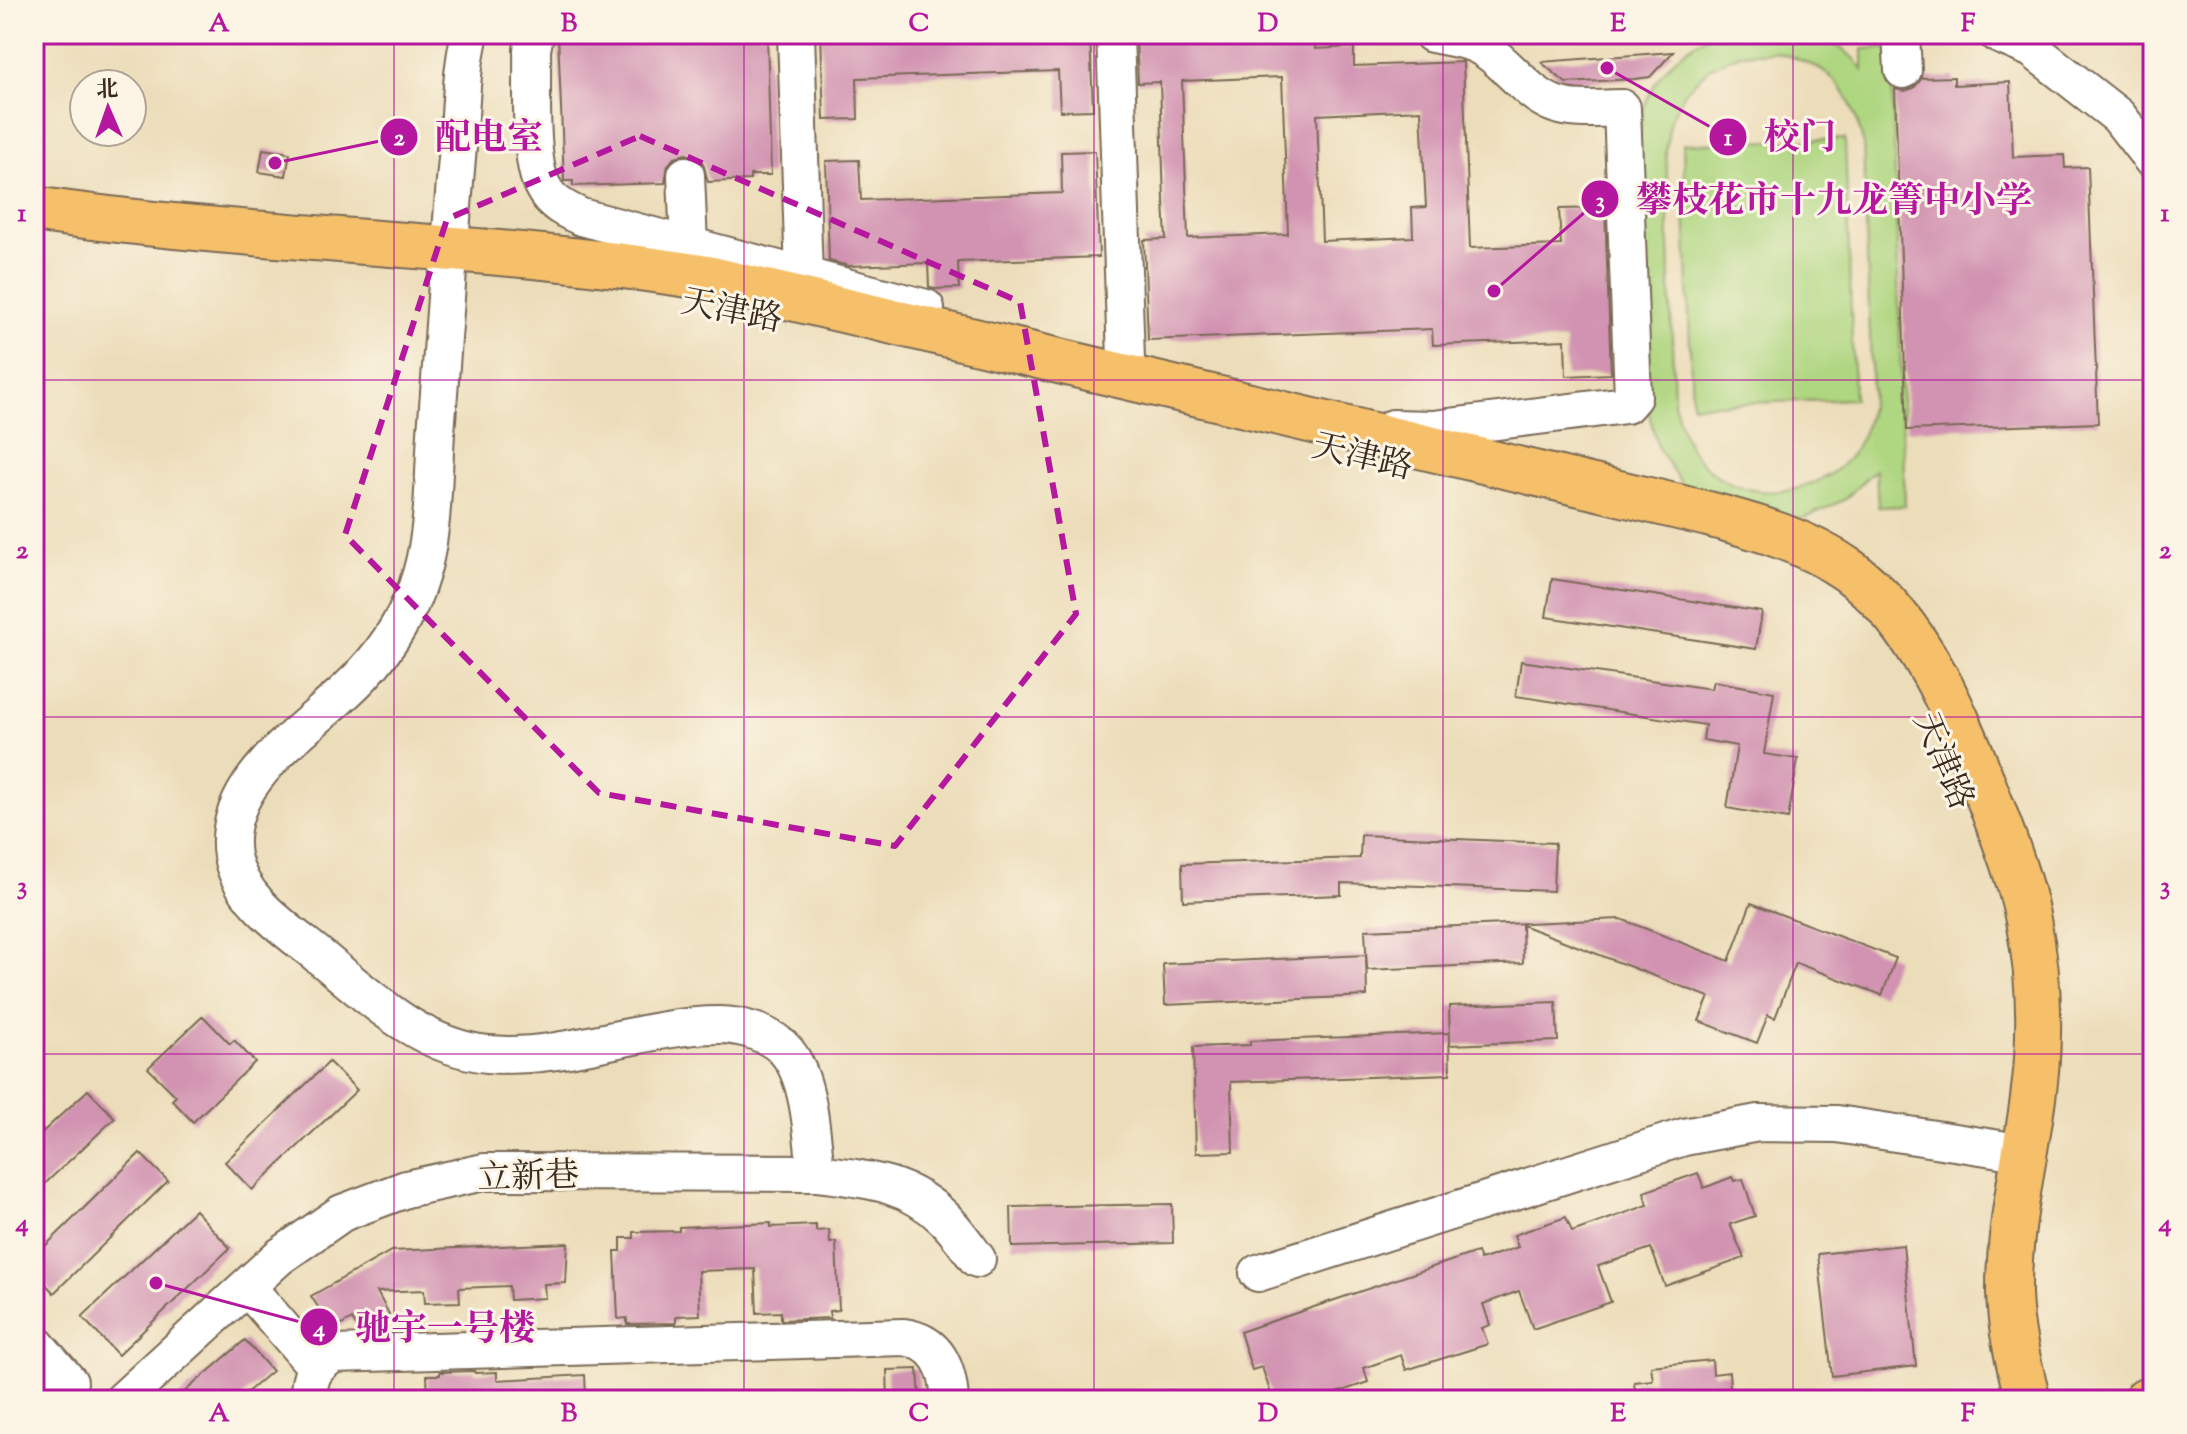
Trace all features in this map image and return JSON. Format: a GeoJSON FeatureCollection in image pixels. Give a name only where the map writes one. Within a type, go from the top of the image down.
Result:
{"type":"FeatureCollection","features":[{"type":"Feature","properties":{"kind":"main road"},"geometry":{"type":"LineString","coordinates":[[34,209],[448,259],[619,264],[707,278],[1708,514],[1790,539],[1822,553],[1875,593],[1898,621],[1945,695],[1996,816],[2028,916],[2035,955],[2036,1078],[2015,1212],[2009,1295],[2014,1341],[2028,1400]]}},
{"type":"Feature","properties":{"kind":"main road","name":"天津路"},"geometry":{"type":"LineString","coordinates":[[34,236],[127,247],[448,259],[788,320],[1704,534],[1746,547],[1808,576],[1855,611],[1900,667],[1922,705],[1972,824],[1999,922],[2010,993],[2010,1074],[1990,1211],[1983,1298],[1988,1343],[2001,1400]]}},
{"type":"Feature","properties":{"kind":"main road"},"geometry":{"type":"LineString","coordinates":[[2146,1400],[2153,1397]]}},
{"type":"Feature","properties":{"kind":"street"},"geometry":{"type":"LineString","coordinates":[[470,34],[448,259],[431,519],[422,572],[401,626],[363,675],[265,766],[242,797],[231,825],[232,858],[244,887],[270,916],[398,1020],[439,1041],[485,1054],[532,1054],[688,1027],[724,1024],[759,1032],[787,1052],[806,1091],[816,1173]]}},
{"type":"Feature","properties":{"kind":"street"},"geometry":{"type":"LineString","coordinates":[[535,34],[532,50],[535,160],[542,186],[558,206],[581,217],[1350,422],[1391,428],[1433,429],[1626,405],[1633,397],[1622,108],[1555,105],[1536,94],[1474,44],[1432,34]]}},
{"type":"Feature","properties":{"kind":"street"},"geometry":{"type":"LineString","coordinates":[[796,34],[804,277]]}},
{"type":"Feature","properties":{"kind":"street"},"geometry":{"type":"LineString","coordinates":[[1115,34],[1126,360]]}},
{"type":"Feature","properties":{"kind":"street"},"geometry":{"type":"LineString","coordinates":[[1901,34],[1903,70]]}},
{"type":"Feature","properties":{"kind":"street"},"geometry":{"type":"LineString","coordinates":[[1997,34],[2032,49],[2118,116],[2153,161]]}},
{"type":"Feature","properties":{"kind":"street"},"geometry":{"type":"LineString","coordinates":[[686,175],[689,246]]}},
{"type":"Feature","properties":{"kind":"street"},"geometry":{"type":"LineString","coordinates":[[1258,1273],[1684,1137],[1758,1123],[1837,1124],[2000,1149]]}},
{"type":"Feature","properties":{"kind":"street","name":"立新巷"},"geometry":{"type":"LineString","coordinates":[[123,1400],[279,1257],[342,1213],[406,1189],[484,1172],[816,1173],[871,1179],[909,1191],[946,1219],[977,1259]]}},
{"type":"Feature","properties":{"kind":"street"},"geometry":{"type":"LineString","coordinates":[[247,1287],[313,1384],[334,1354],[904,1337],[918,1339],[931,1346],[940,1358],[946,1371],[950,1400]]}},
{"type":"Feature","properties":{"kind":"street"},"geometry":{"type":"LineString","coordinates":[[34,1342],[69,1382]]}},
{"type":"Feature","properties":{"kind":"highlighted area"},"geometry":{"type":"Polygon","coordinates":[[[640,136],[1020,302],[1076,614],[895,846],[599,793],[345,535],[447,219],[640,136]]]}},
{"type":"Feature","properties":{"kind":"green space"},"geometry":{"type":"Polygon","coordinates":[[[1712,34],[1821,34],[1854,58],[1863,70],[1863,49],[1891,48],[1905,506],[1878,507],[1876,469],[1844,500],[1804,518],[1760,522],[1718,510],[1682,485],[1658,448],[1647,406],[1638,147],[1643,113],[1654,84],[1679,55],[1712,34]],[[1774,52],[1740,54],[1709,68],[1684,93],[1670,120],[1666,150],[1676,410],[1687,442],[1702,463],[1719,477],[1759,491],[1801,487],[1821,480],[1838,468],[1861,438],[1872,394],[1863,142],[1851,106],[1835,81],[1810,64],[1774,52]]]}},
{"type":"Feature","properties":{"kind":"green space"},"geometry":{"type":"Polygon","coordinates":[[[1845,139],[1854,399],[1692,405],[1683,144],[1845,139]]]}},
{"type":"Feature","properties":{"kind":"building"},"geometry":{"type":"Polygon","coordinates":[[[558,34],[767,34],[771,175],[750,175],[750,180],[708,182],[703,163],[686,154],[675,157],[668,165],[665,183],[573,186],[573,181],[564,181],[558,34]]]}},
{"type":"Feature","properties":{"kind":"building"},"geometry":{"type":"Polygon","coordinates":[[[821,34],[1090,34],[1093,110],[1060,111],[1058,71],[857,78],[858,119],[824,120],[821,34]]]}},
{"type":"Feature","properties":{"kind":"building"},"geometry":{"type":"Polygon","coordinates":[[[1136,34],[1314,34],[1315,49],[1354,47],[1354,66],[1463,62],[1470,248],[1561,245],[1559,209],[1605,208],[1611,374],[1566,376],[1565,340],[1433,345],[1432,329],[1148,340],[1144,240],[1166,239],[1160,82],[1138,83],[1136,34]],[[1282,77],[1182,81],[1188,238],[1288,234],[1282,77]],[[1421,110],[1317,115],[1322,241],[1413,237],[1412,208],[1426,207],[1421,110]]]}},
{"type":"Feature","properties":{"kind":"building"},"geometry":{"type":"Polygon","coordinates":[[[1673,52],[1650,77],[1635,79],[1566,83],[1541,62],[1673,52]]]}},
{"type":"Feature","properties":{"kind":"building"},"geometry":{"type":"Polygon","coordinates":[[[1954,77],[1954,85],[2010,82],[2013,157],[2064,155],[2065,168],[2088,167],[2098,423],[1907,430],[1895,89],[1905,91],[1914,88],[1922,78],[1954,77]]]}},
{"type":"Feature","properties":{"kind":"building"},"geometry":{"type":"Polygon","coordinates":[[[263,149],[290,153],[286,176],[259,172],[263,149]]]}},
{"type":"Feature","properties":{"kind":"building"},"geometry":{"type":"Polygon","coordinates":[[[1095,151],[1099,257],[958,262],[959,288],[934,289],[929,287],[928,263],[849,266],[829,261],[826,161],[859,160],[861,200],[1062,193],[1061,152],[1095,151]]]}},
{"type":"Feature","properties":{"kind":"building"},"geometry":{"type":"Polygon","coordinates":[[[1552,579],[1762,612],[1756,649],[1546,617],[1552,579]]]}},
{"type":"Feature","properties":{"kind":"building"},"geometry":{"type":"Polygon","coordinates":[[[1521,661],[1711,689],[1713,681],[1774,692],[1764,754],[1798,759],[1788,819],[1727,808],[1737,746],[1703,740],[1705,725],[1516,696],[1521,661]]]}},
{"type":"Feature","properties":{"kind":"building"},"geometry":{"type":"Polygon","coordinates":[[[1361,835],[1555,843],[1553,891],[1341,883],[1341,895],[1183,901],[1182,864],[1360,858],[1361,835]]]}},
{"type":"Feature","properties":{"kind":"building"},"geometry":{"type":"Polygon","coordinates":[[[1751,903],[1896,958],[1882,995],[1796,963],[1775,1018],[1768,1015],[1757,1043],[1699,1021],[1709,997],[1522,925],[1523,963],[1367,970],[1365,930],[1621,919],[1729,961],[1751,903]]]}},
{"type":"Feature","properties":{"kind":"building"},"geometry":{"type":"Polygon","coordinates":[[[1366,955],[1367,996],[1165,1005],[1163,964],[1366,955]]]}},
{"type":"Feature","properties":{"kind":"building"},"geometry":{"type":"Polygon","coordinates":[[[1556,1002],[1558,1041],[1450,1045],[1449,1006],[1556,1002]]]}},
{"type":"Feature","properties":{"kind":"building"},"geometry":{"type":"Polygon","coordinates":[[[203,1016],[230,1044],[234,1040],[255,1062],[193,1122],[172,1100],[176,1096],[148,1068],[203,1016]]]}},
{"type":"Feature","properties":{"kind":"building"},"geometry":{"type":"Polygon","coordinates":[[[1449,1033],[1450,1074],[1231,1082],[1233,1152],[1196,1153],[1193,1047],[1250,1045],[1250,1041],[1449,1033]]]}},
{"type":"Feature","properties":{"kind":"building"},"geometry":{"type":"Polygon","coordinates":[[[329,1062],[357,1090],[252,1190],[225,1162],[329,1062]]]}},
{"type":"Feature","properties":{"kind":"building"},"geometry":{"type":"Polygon","coordinates":[[[88,1090],[115,1118],[34,1194],[34,1140],[88,1090]]]}},
{"type":"Feature","properties":{"kind":"building"},"geometry":{"type":"Polygon","coordinates":[[[140,1153],[168,1181],[54,1293],[34,1272],[34,1257],[140,1153]]]}},
{"type":"Feature","properties":{"kind":"building"},"geometry":{"type":"Polygon","coordinates":[[[1698,1173],[1704,1188],[1732,1177],[1734,1181],[1743,1179],[1755,1216],[1730,1224],[1744,1258],[1665,1286],[1651,1248],[1598,1266],[1611,1302],[1533,1329],[1519,1291],[1483,1304],[1490,1325],[1482,1328],[1488,1344],[1406,1370],[1401,1355],[1364,1368],[1368,1382],[1316,1400],[1281,1400],[1280,1395],[1272,1397],[1262,1367],[1252,1370],[1240,1332],[1477,1252],[1480,1260],[1518,1247],[1514,1235],[1566,1217],[1572,1232],[1648,1205],[1644,1192],[1698,1173]]]}},
{"type":"Feature","properties":{"kind":"building"},"geometry":{"type":"Polygon","coordinates":[[[1172,1204],[1173,1243],[1012,1247],[1011,1207],[1172,1204]]]}},
{"type":"Feature","properties":{"kind":"building"},"geometry":{"type":"Polygon","coordinates":[[[195,1210],[230,1248],[118,1355],[82,1317],[195,1210]]]}},
{"type":"Feature","properties":{"kind":"building"},"geometry":{"type":"Polygon","coordinates":[[[771,1223],[771,1227],[816,1225],[816,1231],[829,1230],[830,1243],[836,1242],[839,1310],[829,1311],[830,1318],[781,1320],[781,1312],[757,1313],[755,1269],[698,1271],[700,1315],[676,1316],[676,1323],[627,1324],[627,1318],[618,1319],[615,1251],[621,1251],[621,1238],[634,1238],[634,1232],[679,1231],[679,1227],[771,1223]]]}},
{"type":"Feature","properties":{"kind":"building"},"geometry":{"type":"Polygon","coordinates":[[[568,1243],[566,1283],[544,1284],[545,1298],[510,1300],[509,1286],[459,1288],[460,1302],[425,1303],[424,1290],[377,1292],[389,1314],[359,1331],[352,1319],[333,1330],[311,1296],[391,1251],[568,1243]]]}},
{"type":"Feature","properties":{"kind":"building"},"geometry":{"type":"Polygon","coordinates":[[[1903,1245],[1916,1366],[1832,1376],[1818,1254],[1903,1245]]]}},
{"type":"Feature","properties":{"kind":"building"},"geometry":{"type":"Polygon","coordinates":[[[245,1340],[272,1371],[238,1400],[175,1400],[245,1340]]]}},
{"type":"Feature","properties":{"kind":"building"},"geometry":{"type":"Polygon","coordinates":[[[1712,1360],[1713,1374],[1729,1372],[1731,1400],[1636,1400],[1634,1382],[1653,1380],[1651,1366],[1712,1360]]]}},
{"type":"Feature","properties":{"kind":"building"},"geometry":{"type":"Polygon","coordinates":[[[918,1369],[920,1400],[888,1400],[887,1370],[918,1369]]]}},
{"type":"Feature","properties":{"kind":"building"},"geometry":{"type":"Polygon","coordinates":[[[497,1372],[497,1380],[585,1375],[586,1396],[583,1400],[428,1400],[427,1375],[497,1372]]]}},
{"type":"Feature","properties":{"kind":"building"},"geometry":{"type":"Polygon","coordinates":[[[34,1374],[52,1394],[46,1400],[34,1400],[34,1374]]]}},
{"type":"Feature","properties":{"kind":"place","name":"校门"},"geometry":{"type":"Point","coordinates":[1607,68]}},
{"type":"Feature","properties":{"kind":"place","name":"配电室"},"geometry":{"type":"Point","coordinates":[275,163]}},
{"type":"Feature","properties":{"kind":"place","name":"攀枝花市十九龙箐中小学"},"geometry":{"type":"Point","coordinates":[1494,291]}},
{"type":"Feature","properties":{"kind":"place","name":"驰宇一号楼"},"geometry":{"type":"Point","coordinates":[156,1283]}}]}
